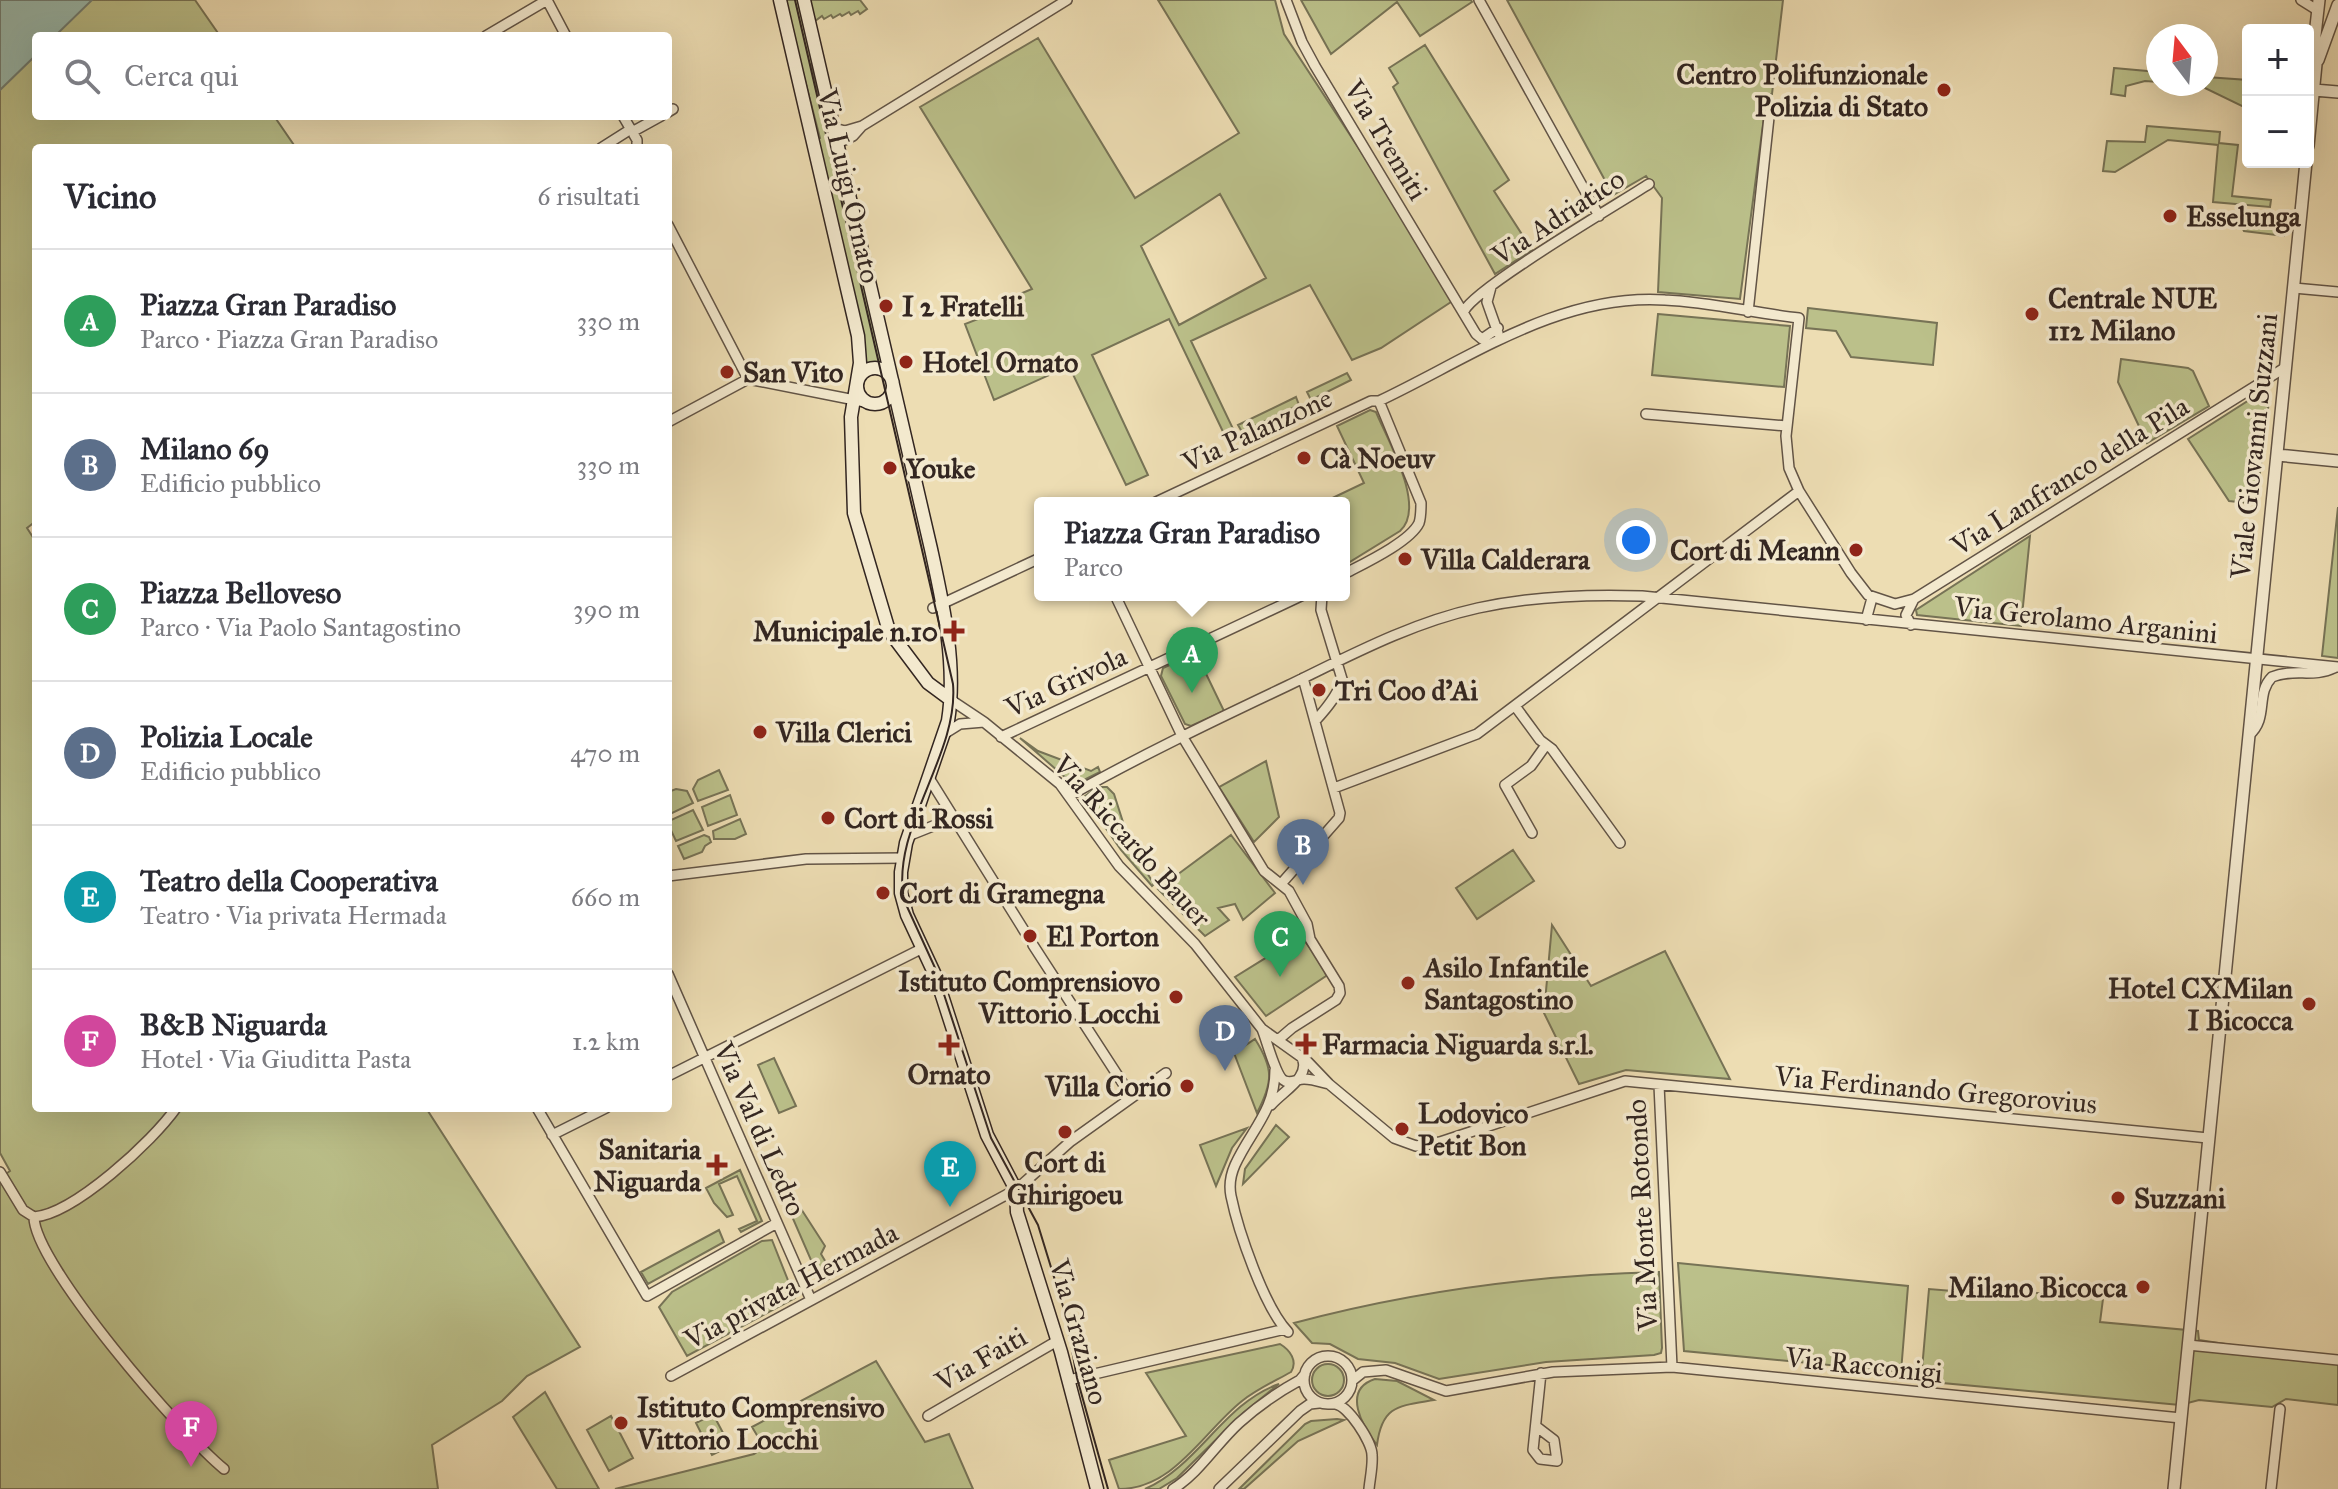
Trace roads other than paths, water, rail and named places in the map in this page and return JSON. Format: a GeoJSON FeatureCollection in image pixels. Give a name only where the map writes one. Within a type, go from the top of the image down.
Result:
{"type":"FeatureCollection","features":[{"type":"Feature","properties":{"kind":"main road","name":"Via Luigi Ornato"},"geometry":{"type":"LineString","coordinates":[[780,0],[858,336],[860,363],[851,417],[853,505],[883,617],[892,638],[912,666],[935,690],[951,700]]}},
{"type":"Feature","properties":{"kind":"main road","name":"Via Luigi Ornato"},"geometry":{"type":"LineString","coordinates":[[804,0],[892,382],[950,680],[951,700],[944,734],[903,858],[902,900],[936,977],[987,1135],[1016,1190]]}},
{"type":"Feature","properties":{"kind":"main road"},"geometry":{"type":"LineString","coordinates":[[875,369],[885,372],[892,382],[892,392],[881,403],[870,403],[861,396],[858,384],[863,373],[875,369]]}},
{"type":"Feature","properties":{"kind":"main road","name":"Via Graziano"},"geometry":{"type":"LineString","coordinates":[[1016,1190],[1017,1212],[1069,1380],[1097,1489]]}},
{"type":"Feature","properties":{"kind":"street"},"geometry":{"type":"LineString","coordinates":[[492,32],[530,4],[547,0],[564,32]]}},
{"type":"Feature","properties":{"kind":"street"},"geometry":{"type":"LineString","coordinates":[[834,128],[845,131],[862,126],[1067,0]]}},
{"type":"Feature","properties":{"kind":"street","name":"Via Tremiti"},"geometry":{"type":"LineString","coordinates":[[1286,0],[1315,66],[1464,311]]}},
{"type":"Feature","properties":{"kind":"street"},"geometry":{"type":"LineString","coordinates":[[1479,0],[1599,216]]}},
{"type":"Feature","properties":{"kind":"street"},"geometry":{"type":"LineString","coordinates":[[2301,0],[2318,5],[2314,90],[2338,92]]}},
{"type":"Feature","properties":{"kind":"street"},"geometry":{"type":"LineString","coordinates":[[2316,64],[2338,5]]}},
{"type":"Feature","properties":{"kind":"street"},"geometry":{"type":"LineString","coordinates":[[1748,312],[1770,108]]}},
{"type":"Feature","properties":{"kind":"street"},"geometry":{"type":"LineString","coordinates":[[626,120],[637,144]]}},
{"type":"Feature","properties":{"kind":"street"},"geometry":{"type":"LineString","coordinates":[[608,144],[653,120]]}},
{"type":"Feature","properties":{"kind":"street"},"geometry":{"type":"LineString","coordinates":[[838,143],[853,136],[862,126]]}},
{"type":"Feature","properties":{"kind":"street","name":"Viale Giovanni Suzzani"},"geometry":{"type":"LineString","coordinates":[[2174,1489],[2305,168]]}},
{"type":"Feature","properties":{"kind":"street","name":"Via Adriatico"},"geometry":{"type":"LineString","coordinates":[[1464,311],[1472,300],[1649,184]]}},
{"type":"Feature","properties":{"kind":"street"},"geometry":{"type":"LineString","coordinates":[[672,233],[748,379]]}},
{"type":"Feature","properties":{"kind":"street","name":"Via Adriatico"},"geometry":{"type":"LineString","coordinates":[[1487,302],[1491,287]]}},
{"type":"Feature","properties":{"kind":"street"},"geometry":{"type":"LineString","coordinates":[[2294,288],[2338,292]]}},
{"type":"Feature","properties":{"kind":"street","name":"Via Adriatico"},"geometry":{"type":"LineString","coordinates":[[1472,300],[1483,298],[1487,302],[1498,328]]}},
{"type":"Feature","properties":{"kind":"street"},"geometry":{"type":"LineString","coordinates":[[1457,299],[1472,300]]}},
{"type":"Feature","properties":{"kind":"street","name":"Via Palanzone"},"geometry":{"type":"LineString","coordinates":[[1167,497],[1371,401],[1379,401],[1492,343],[1571,311],[1601,303],[1664,299],[1799,318],[1787,426]]}},
{"type":"Feature","properties":{"kind":"street"},"geometry":{"type":"LineString","coordinates":[[1464,311],[1482,339],[1498,328]]}},
{"type":"Feature","properties":{"kind":"street"},"geometry":{"type":"LineString","coordinates":[[1498,328],[1512,335]]}},
{"type":"Feature","properties":{"kind":"street"},"geometry":{"type":"LineString","coordinates":[[1492,343],[1498,335],[1498,328]]}},
{"type":"Feature","properties":{"kind":"street"},"geometry":{"type":"LineString","coordinates":[[1474,353],[1476,334]]}},
{"type":"Feature","properties":{"kind":"street","name":"Via Lanfranco della Pila"},"geometry":{"type":"LineString","coordinates":[[1914,599],[2286,367]]}},
{"type":"Feature","properties":{"kind":"street"},"geometry":{"type":"LineString","coordinates":[[672,420],[748,379],[870,403]]}},
{"type":"Feature","properties":{"kind":"street"},"geometry":{"type":"LineString","coordinates":[[1350,570],[1408,536],[1418,525],[1421,514],[1421,503],[1379,401]]}},
{"type":"Feature","properties":{"kind":"street"},"geometry":{"type":"LineString","coordinates":[[1646,414],[1787,426],[1786,453],[1799,491],[1851,573],[1872,598],[1895,604],[1914,599]]}},
{"type":"Feature","properties":{"kind":"street"},"geometry":{"type":"LineString","coordinates":[[2277,455],[2338,461]]}},
{"type":"Feature","properties":{"kind":"street"},"geometry":{"type":"LineString","coordinates":[[1334,788],[1477,734],[1799,491]]}},
{"type":"Feature","properties":{"kind":"street"},"geometry":{"type":"LineString","coordinates":[[938,606],[1034,561]]}},
{"type":"Feature","properties":{"kind":"street","name":"Via Gerolamo Arganini"},"geometry":{"type":"LineString","coordinates":[[1069,796],[1182,736],[1405,630],[1488,606],[1542,597],[1588,594],[1655,598],[2338,667]]}},
{"type":"Feature","properties":{"kind":"street"},"geometry":{"type":"LineString","coordinates":[[1866,620],[1872,598]]}},
{"type":"Feature","properties":{"kind":"street","name":"Via Gerolamo Arganini"},"geometry":{"type":"LineString","coordinates":[[1911,625],[1906,615],[1914,599]]}},
{"type":"Feature","properties":{"kind":"street"},"geometry":{"type":"LineString","coordinates":[[1118,601],[1182,736],[1264,871],[1281,884],[1306,921],[1310,939],[1340,990],[1339,997],[1278,1040]]}},
{"type":"Feature","properties":{"kind":"street","name":"Via Grivola"},"geometry":{"type":"LineString","coordinates":[[1001,737],[1290,601]]}},
{"type":"Feature","properties":{"kind":"street"},"geometry":{"type":"LineString","coordinates":[[1316,720],[1341,686],[1342,679],[1321,610],[1322,601]]}},
{"type":"Feature","properties":{"kind":"street","name":"Viale Giovanni Suzzani"},"geometry":{"type":"LineString","coordinates":[[2249,735],[2259,725],[2264,688],[2272,677],[2288,673],[2321,674],[2338,667]]}},
{"type":"Feature","properties":{"kind":"street"},"geometry":{"type":"LineString","coordinates":[[1281,884],[1339,818],[1334,788],[1303,678]]}},
{"type":"Feature","properties":{"kind":"street","name":"Via Riccardo Bauer"},"geometry":{"type":"LineString","coordinates":[[951,700],[984,722],[1060,784],[1119,866],[1195,944],[1262,1029]]}},
{"type":"Feature","properties":{"kind":"street"},"geometry":{"type":"LineString","coordinates":[[1515,706],[1620,843]]}},
{"type":"Feature","properties":{"kind":"street"},"geometry":{"type":"LineString","coordinates":[[944,734],[956,725],[984,722]]}},
{"type":"Feature","properties":{"kind":"street"},"geometry":{"type":"LineString","coordinates":[[1532,833],[1505,785],[1531,766],[1546,745]]}},
{"type":"Feature","properties":{"kind":"street"},"geometry":{"type":"LineString","coordinates":[[929,778],[1025,932]]}},
{"type":"Feature","properties":{"kind":"street"},"geometry":{"type":"LineString","coordinates":[[908,836],[943,822],[954,821]]}},
{"type":"Feature","properties":{"kind":"street"},"geometry":{"type":"LineString","coordinates":[[672,876],[806,859],[903,858]]}},
{"type":"Feature","properties":{"kind":"street"},"geometry":{"type":"LineString","coordinates":[[1033,945],[1131,1096]]}},
{"type":"Feature","properties":{"kind":"street"},"geometry":{"type":"LineString","coordinates":[[672,1074],[923,948]]}},
{"type":"Feature","properties":{"kind":"street","name":"Via Val di Ledro"},"geometry":{"type":"LineString","coordinates":[[673,998],[705,1058],[811,1300]]}},
{"type":"Feature","properties":{"kind":"street"},"geometry":{"type":"LineString","coordinates":[[1262,1029],[1275,1069],[1283,1081],[1304,1079],[1329,1084]]}},
{"type":"Feature","properties":{"kind":"street","name":"Via Monte Rotondo"},"geometry":{"type":"LineString","coordinates":[[1262,1029],[1298,1055],[1394,1138],[1419,1146],[1447,1140],[1619,1082],[1659,1085],[1672,1367]]}},
{"type":"Feature","properties":{"kind":"street"},"geometry":{"type":"LineString","coordinates":[[1069,1380],[1287,1331],[1262,1290],[1230,1188],[1234,1167],[1274,1094],[1277,1059],[1282,1054],[1298,1055],[1305,1069],[1269,1107]]}},
{"type":"Feature","properties":{"kind":"street","name":"Via privata Hermada"},"geometry":{"type":"LineString","coordinates":[[671,1376],[1016,1190],[1071,1141],[1166,1073]]}},
{"type":"Feature","properties":{"kind":"street","name":"Via Ferdinando Gregorovius"},"geometry":{"type":"LineString","coordinates":[[1659,1085],[2208,1138]]}},
{"type":"Feature","properties":{"kind":"street"},"geometry":{"type":"LineString","coordinates":[[0,1172],[23,1210],[34,1217],[47,1214],[104,1180],[144,1145],[173,1112]]}},
{"type":"Feature","properties":{"kind":"street"},"geometry":{"type":"LineString","coordinates":[[539,1112],[647,1296],[777,1223]]}},
{"type":"Feature","properties":{"kind":"street"},"geometry":{"type":"LineString","coordinates":[[552,1135],[598,1112]]}},
{"type":"Feature","properties":{"kind":"street"},"geometry":{"type":"LineString","coordinates":[[34,1217],[35,1232],[80,1305],[179,1425],[224,1469]]}},
{"type":"Feature","properties":{"kind":"street","name":"Via Faiti"},"geometry":{"type":"LineString","coordinates":[[928,1416],[1057,1341]]}},
{"type":"Feature","properties":{"kind":"street"},"geometry":{"type":"LineString","coordinates":[[2188,1345],[2338,1360]]}},
{"type":"Feature","properties":{"kind":"street"},"geometry":{"type":"LineString","coordinates":[[1173,1489],[1238,1424],[1263,1403],[1300,1380],[1312,1362],[1331,1356],[1338,1357],[1349,1367],[1353,1380],[1348,1395],[1335,1404]]}},
{"type":"Feature","properties":{"kind":"street","name":"Via Racconigi"},"geometry":{"type":"LineString","coordinates":[[1353,1380],[1363,1372],[1386,1370],[1446,1391],[1541,1373],[1672,1367],[2181,1418]]}},
{"type":"Feature","properties":{"kind":"street"},"geometry":{"type":"LineString","coordinates":[[1537,1427],[1541,1373]]}},
{"type":"Feature","properties":{"kind":"street"},"geometry":{"type":"LineString","coordinates":[[1305,1374],[1307,1392],[1319,1403]]}},
{"type":"Feature","properties":{"kind":"street"},"geometry":{"type":"LineString","coordinates":[[1219,1489],[1300,1411],[1310,1404],[1319,1403],[1342,1404],[1371,1447],[1369,1489]]}},
{"type":"Feature","properties":{"kind":"street"},"geometry":{"type":"LineString","coordinates":[[2271,1489],[2280,1409]]}},
{"type":"Feature","properties":{"kind":"water"},"geometry":{"type":"Polygon","coordinates":[[[0,0],[92,0],[59,32],[32,32],[32,59],[0,90],[0,0]]]}},
{"type":"Feature","properties":{"kind":"tram line"},"geometry":{"type":"LineString","coordinates":[[795,0],[953,684],[952,711],[946,738],[907,846],[902,873],[904,900],[936,970],[991,1138],[1038,1225],[1066,1316],[1077,1378],[1108,1489]]}},
{"type":"Feature","properties":{"kind":"place","name":"Centro Polifunzionale Polizia di Stato"},"geometry":{"type":"Point","coordinates":[1944,90]}},
{"type":"Feature","properties":{"kind":"place","name":"Esselunga"},"geometry":{"type":"Point","coordinates":[2170,216]}},
{"type":"Feature","properties":{"kind":"place","name":"I 2 Fratelli"},"geometry":{"type":"Point","coordinates":[886,306]}},
{"type":"Feature","properties":{"kind":"place","name":"Centrale NUE 112 Milano"},"geometry":{"type":"Point","coordinates":[2032,314]}},
{"type":"Feature","properties":{"kind":"place","name":"Hotel Ornato"},"geometry":{"type":"Point","coordinates":[906,362]}},
{"type":"Feature","properties":{"kind":"place","name":"San Vito"},"geometry":{"type":"Point","coordinates":[727,372]}},
{"type":"Feature","properties":{"kind":"place","name":"Cà Noeuv"},"geometry":{"type":"Point","coordinates":[1304,458]}},
{"type":"Feature","properties":{"kind":"place","name":"Youke"},"geometry":{"type":"Point","coordinates":[890,468]}},
{"type":"Feature","properties":{"kind":"place","name":"Cort di Meann"},"geometry":{"type":"Point","coordinates":[1856,550]}},
{"type":"Feature","properties":{"kind":"place","name":"Villa Calderara"},"geometry":{"type":"Point","coordinates":[1405,559]}},
{"type":"Feature","properties":{"kind":"place","name":"Municipale n.10"},"geometry":{"type":"Point","coordinates":[954,631]}},
{"type":"Feature","properties":{"kind":"place","name":"Tri Coo d'Ai"},"geometry":{"type":"Point","coordinates":[1319,690]}},
{"type":"Feature","properties":{"kind":"place","name":"Piazza Gran Paradiso"},"geometry":{"type":"Point","coordinates":[1192,693]}},
{"type":"Feature","properties":{"kind":"place","name":"Villa Clerici"},"geometry":{"type":"Point","coordinates":[760,732]}},
{"type":"Feature","properties":{"kind":"place","name":"Cort di Rossi"},"geometry":{"type":"Point","coordinates":[828,818]}},
{"type":"Feature","properties":{"kind":"place","name":"Milano 69"},"geometry":{"type":"Point","coordinates":[1303,885]}},
{"type":"Feature","properties":{"kind":"place","name":"Cort di Gramegna"},"geometry":{"type":"Point","coordinates":[883,893]}},
{"type":"Feature","properties":{"kind":"place","name":"El Porton"},"geometry":{"type":"Point","coordinates":[1030,936]}},
{"type":"Feature","properties":{"kind":"place","name":"Piazza Belloveso"},"geometry":{"type":"Point","coordinates":[1280,977]}},
{"type":"Feature","properties":{"kind":"place","name":"Asilo Infantile Santagostino"},"geometry":{"type":"Point","coordinates":[1408,983]}},
{"type":"Feature","properties":{"kind":"place","name":"Istituto Comprensiovo Vittorio Locchi"},"geometry":{"type":"Point","coordinates":[1176,997]}},
{"type":"Feature","properties":{"kind":"place","name":"Hotel CXMilan I Bicocca"},"geometry":{"type":"Point","coordinates":[2309,1004]}},
{"type":"Feature","properties":{"kind":"place","name":"Farmacia Niguarda s.r.l."},"geometry":{"type":"Point","coordinates":[1306,1044]}},
{"type":"Feature","properties":{"kind":"place","name":"Ornato"},"geometry":{"type":"Point","coordinates":[949,1045]}},
{"type":"Feature","properties":{"kind":"place","name":"Polizia Locale"},"geometry":{"type":"Point","coordinates":[1225,1071]}},
{"type":"Feature","properties":{"kind":"place","name":"Villa Corio"},"geometry":{"type":"Point","coordinates":[1187,1086]}},
{"type":"Feature","properties":{"kind":"place","name":"Lodovico Petit Bon"},"geometry":{"type":"Point","coordinates":[1402,1129]}},
{"type":"Feature","properties":{"kind":"place","name":"Cort di Ghirigoeu"},"geometry":{"type":"Point","coordinates":[1065,1132]}},
{"type":"Feature","properties":{"kind":"place","name":"Sanitaria Niguarda"},"geometry":{"type":"Point","coordinates":[717,1165]}},
{"type":"Feature","properties":{"kind":"place","name":"Suzzani"},"geometry":{"type":"Point","coordinates":[2118,1198]}},
{"type":"Feature","properties":{"kind":"place","name":"Teatro della Cooperativa"},"geometry":{"type":"Point","coordinates":[950,1207]}},
{"type":"Feature","properties":{"kind":"place","name":"Milano Bicocca"},"geometry":{"type":"Point","coordinates":[2143,1287]}},
{"type":"Feature","properties":{"kind":"place","name":"Istituto Comprensivo Vittorio Locchi"},"geometry":{"type":"Point","coordinates":[621,1423]}},
{"type":"Feature","properties":{"kind":"place","name":"B&B Niguarda"},"geometry":{"type":"Point","coordinates":[191,1467]}}]}
